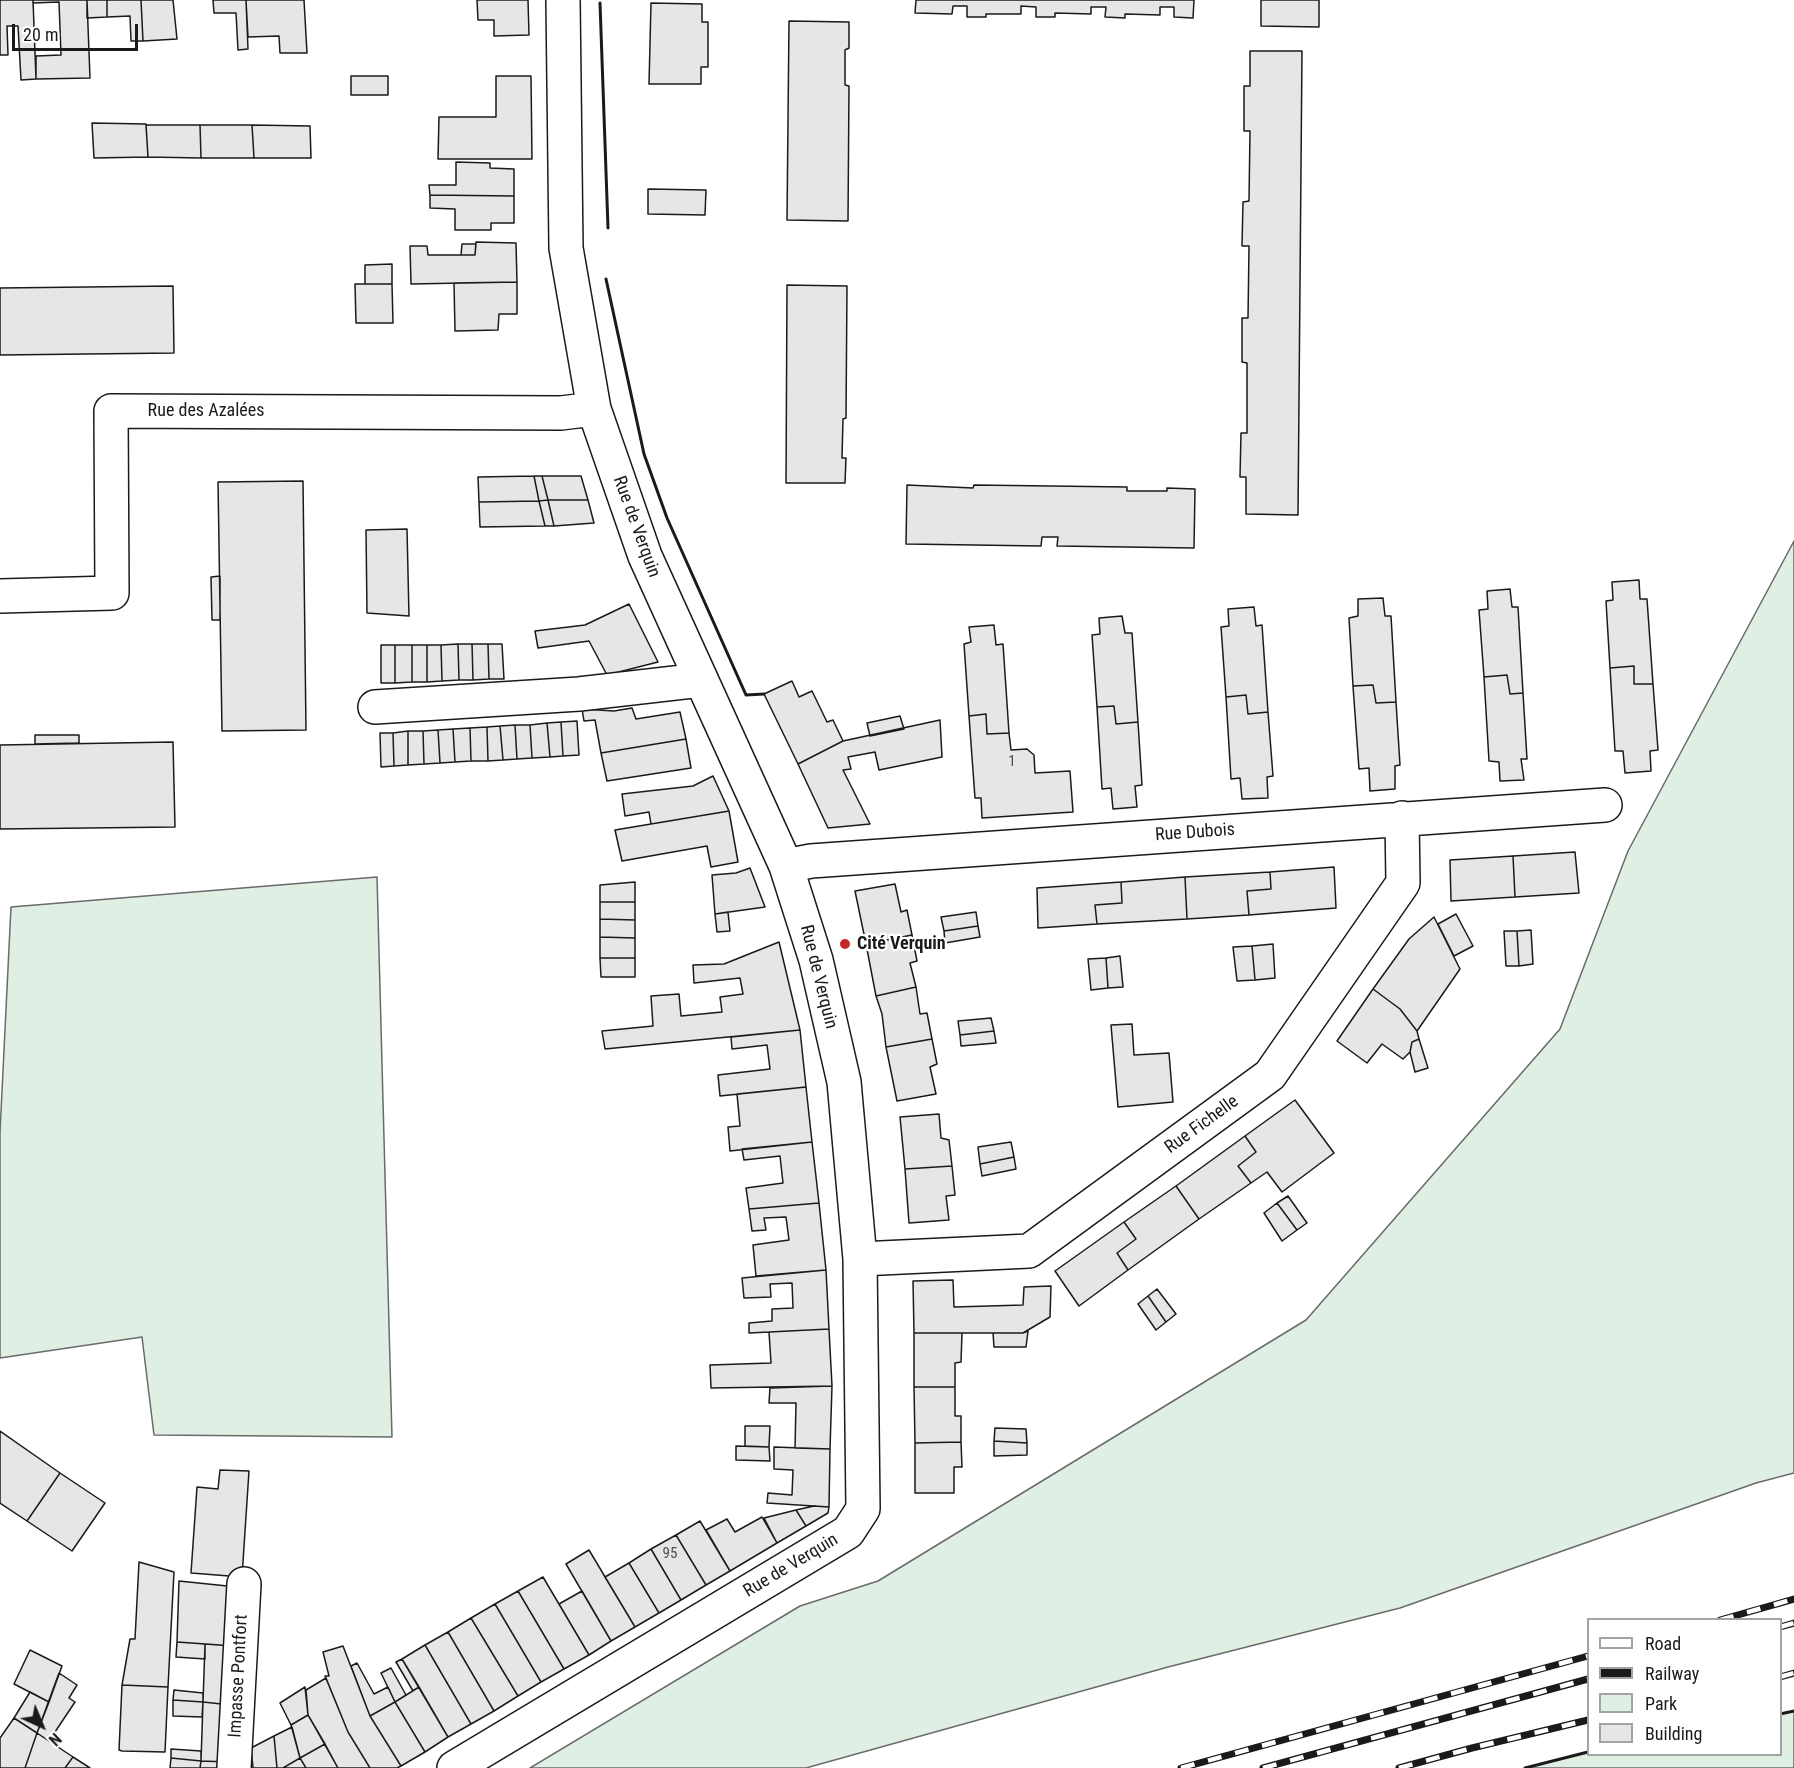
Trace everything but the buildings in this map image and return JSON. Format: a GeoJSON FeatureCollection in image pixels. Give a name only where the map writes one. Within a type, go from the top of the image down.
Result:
{"type":"FeatureCollection","features":[{"type":"Feature","properties":{"kind":"street","name":"Rue de Verquin"},"geometry":{"type":"LineString","coordinates":[[454,1768],[848,1532],[863,1509],[860,1259],[844,1082],[816,960],[786,866],[645,556],[594,409],[566,248],[563,0]]}},
{"type":"Feature","properties":{"kind":"street","name":"Rue des Azalées"},"geometry":{"type":"LineString","coordinates":[[0,596],[112,593],[111,411],[561,413],[594,409]]}},
{"type":"Feature","properties":{"kind":"street"},"geometry":{"type":"LineString","coordinates":[[375,706],[579,694],[701,680]]}},
{"type":"Feature","properties":{"kind":"street","name":"Rue Dubois"},"geometry":{"type":"LineString","coordinates":[[786,866],[811,861],[1605,805]]}},
{"type":"Feature","properties":{"kind":"street","name":"Rue Fichelle"},"geometry":{"type":"LineString","coordinates":[[860,1259],[1029,1251],[1270,1075],[1403,883],[1402,818]]}},
{"type":"Feature","properties":{"kind":"street","name":"Impasse Pontfort"},"geometry":{"type":"LineString","coordinates":[[234,1768],[244,1584]]}},
{"type":"Feature","properties":{"kind":"green space"},"geometry":{"type":"Polygon","coordinates":[[[1794,541],[1794,1473],[1756,1483],[1400,1608],[1168,1667],[806,1768],[530,1768],[800,1606],[878,1581],[1306,1320],[1560,1029],[1628,851],[1794,541]]]}},
{"type":"Feature","properties":{"kind":"green space"},"geometry":{"type":"Polygon","coordinates":[[[377,877],[392,1437],[154,1435],[142,1337],[0,1358],[0,1132],[11,907],[377,877]]]}},
{"type":"Feature","properties":{"kind":"green space"},"geometry":{"type":"Polygon","coordinates":[[[1794,1711],[1794,1768],[1525,1768],[1587,1752],[1587,1756],[1782,1756],[1782,1714],[1794,1711]]]}},
{"type":"Feature","properties":{"kind":"railway"},"geometry":{"type":"LineString","coordinates":[[1727,1618],[1794,1599]]}},
{"type":"Feature","properties":{"kind":"railway"},"geometry":{"type":"LineString","coordinates":[[1782,1626],[1794,1623]]}},
{"type":"Feature","properties":{"kind":"railway"},"geometry":{"type":"LineString","coordinates":[[1181,1768],[1587,1656]]}},
{"type":"Feature","properties":{"kind":"railway"},"geometry":{"type":"LineString","coordinates":[[1782,1676],[1794,1673]]}},
{"type":"Feature","properties":{"kind":"railway"},"geometry":{"type":"LineString","coordinates":[[1263,1768],[1587,1679]]}},
{"type":"Feature","properties":{"kind":"railway"},"geometry":{"type":"LineString","coordinates":[[1399,1768],[1587,1720]]}},
{"type":"Feature","properties":{"kind":"wall"},"geometry":{"type":"LineString","coordinates":[[600,3],[608,228]]}},
{"type":"Feature","properties":{"kind":"wall"},"geometry":{"type":"LineString","coordinates":[[606,279],[644,454],[667,518],[746,695],[764,694]]}},
{"type":"Feature","properties":{"kind":"wall"},"geometry":{"type":"LineString","coordinates":[[1782,1714],[1794,1711]]}},
{"type":"Feature","properties":{"kind":"wall"},"geometry":{"type":"LineString","coordinates":[[1525,1768],[1587,1752]]}},
{"type":"Feature","properties":{"kind":"place","name":"Cité Verquin"},"geometry":{"type":"Point","coordinates":[845,944]}}]}
